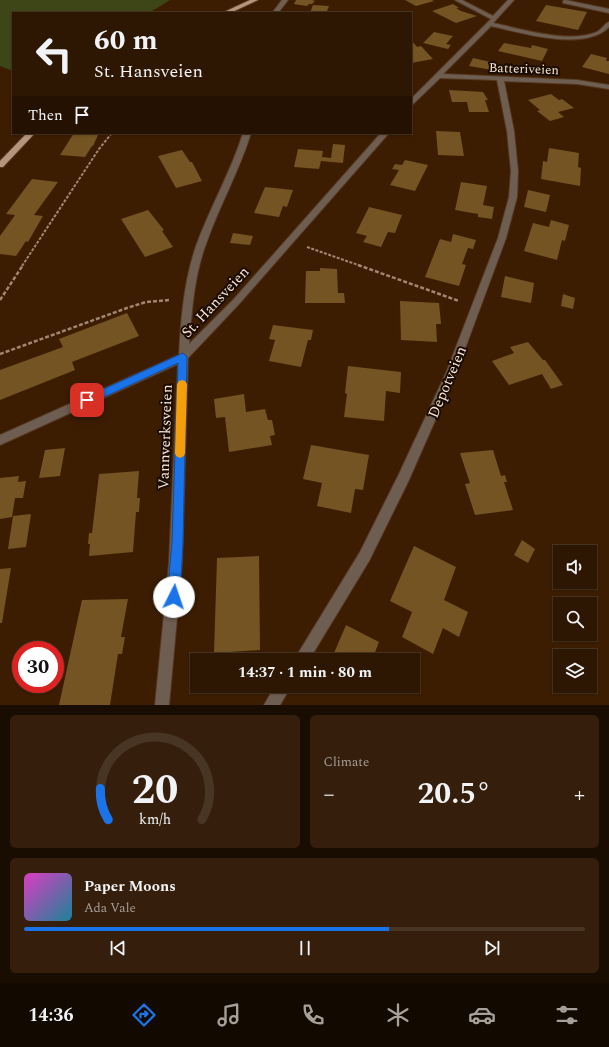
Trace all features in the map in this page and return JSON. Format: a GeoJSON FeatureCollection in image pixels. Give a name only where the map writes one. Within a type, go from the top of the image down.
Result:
{"type":"FeatureCollection","features":[{"type":"Feature","properties":{"kind":"main road"},"geometry":{"type":"LineString","coordinates":[[227,12],[255,0]]}},
{"type":"Feature","properties":{"kind":"main road"},"geometry":{"type":"LineString","coordinates":[[0,165],[31,134]]}},
{"type":"Feature","properties":{"kind":"street"},"geometry":{"type":"LineString","coordinates":[[276,12],[285,0]]}},
{"type":"Feature","properties":{"kind":"street"},"geometry":{"type":"LineString","coordinates":[[458,0],[492,22],[534,33],[573,38],[595,36],[602,32],[609,24]]}},
{"type":"Feature","properties":{"kind":"street"},"geometry":{"type":"LineString","coordinates":[[412,102],[492,22],[511,0]]}},
{"type":"Feature","properties":{"kind":"street"},"geometry":{"type":"LineString","coordinates":[[565,2],[609,11]]}},
{"type":"Feature","properties":{"kind":"street","name":"Batteriveien"},"geometry":{"type":"LineString","coordinates":[[438,76],[570,82],[609,87]]}},
{"type":"Feature","properties":{"kind":"street","name":"Depotveien"},"geometry":{"type":"LineString","coordinates":[[305,653],[346,589],[374,540],[442,395],[502,236],[511,204],[514,182],[514,165],[500,79]]}},
{"type":"Feature","properties":{"kind":"street","name":"Vannverksveien"},"geometry":{"type":"LineString","coordinates":[[162,705],[171,638],[177,542],[183,357],[189,300],[200,248],[233,175],[247,134]]}},
{"type":"Feature","properties":{"kind":"street","name":"St. Hansveien"},"geometry":{"type":"LineString","coordinates":[[0,440],[183,357],[236,302],[384,134]]}},
{"type":"Feature","properties":{"kind":"street"},"geometry":{"type":"LineString","coordinates":[[271,705],[279,693]]}},
{"type":"Feature","properties":{"kind":"path"},"geometry":{"type":"LineString","coordinates":[[0,300],[99,149],[111,134]]}},
{"type":"Feature","properties":{"kind":"path"},"geometry":{"type":"LineString","coordinates":[[290,240],[476,307]]}},
{"type":"Feature","properties":{"kind":"path"},"geometry":{"type":"LineString","coordinates":[[0,354],[127,308],[167,300],[189,300]]}},
{"type":"Feature","properties":{"kind":"green space"},"geometry":{"type":"Polygon","coordinates":[[[0,0],[170,0],[151,12],[12,12],[12,71],[0,66],[0,0]]]}},
{"type":"Feature","properties":{"kind":"building"},"geometry":{"type":"Polygon","coordinates":[[[296,0],[315,1],[307,6],[294,4],[296,0]]]}},
{"type":"Feature","properties":{"kind":"building"},"geometry":{"type":"Polygon","coordinates":[[[405,0],[432,0],[434,1],[416,6],[405,0]]]}},
{"type":"Feature","properties":{"kind":"building"},"geometry":{"type":"Polygon","coordinates":[[[453,4],[461,11],[477,16],[456,23],[432,11],[453,4]]]}},
{"type":"Feature","properties":{"kind":"building"},"geometry":{"type":"Polygon","coordinates":[[[313,5],[329,6],[327,11],[331,11],[330,12],[310,12],[313,5]]]}},
{"type":"Feature","properties":{"kind":"building"},"geometry":{"type":"Polygon","coordinates":[[[546,5],[587,12],[578,30],[536,21],[546,5]]]}},
{"type":"Feature","properties":{"kind":"building"},"geometry":{"type":"Polygon","coordinates":[[[434,32],[453,36],[446,44],[451,45],[448,49],[423,43],[434,32]]]}},
{"type":"Feature","properties":{"kind":"building"},"geometry":{"type":"Polygon","coordinates":[[[412,41],[417,47],[421,46],[433,59],[412,63],[412,41]]]}},
{"type":"Feature","properties":{"kind":"building"},"geometry":{"type":"Polygon","coordinates":[[[504,43],[531,48],[532,45],[548,49],[542,61],[498,51],[504,43]]]}},
{"type":"Feature","properties":{"kind":"building"},"geometry":{"type":"Polygon","coordinates":[[[591,54],[607,58],[606,61],[609,61],[609,74],[582,67],[591,54]]]}},
{"type":"Feature","properties":{"kind":"building"},"geometry":{"type":"Polygon","coordinates":[[[473,58],[495,63],[492,70],[469,66],[473,58]]]}},
{"type":"Feature","properties":{"kind":"building"},"geometry":{"type":"Polygon","coordinates":[[[449,90],[483,92],[488,100],[485,100],[489,112],[469,112],[467,102],[452,102],[449,90]]]}},
{"type":"Feature","properties":{"kind":"building"},"geometry":{"type":"Polygon","coordinates":[[[551,94],[559,100],[562,99],[574,108],[558,112],[564,117],[550,121],[537,111],[540,110],[528,100],[551,94]]]}},
{"type":"Feature","properties":{"kind":"building"},"geometry":{"type":"Polygon","coordinates":[[[436,131],[460,132],[464,156],[438,155],[436,131]]]}},
{"type":"Feature","properties":{"kind":"building"},"geometry":{"type":"Polygon","coordinates":[[[73,134],[99,134],[93,146],[85,157],[60,155],[73,134]]]}},
{"type":"Feature","properties":{"kind":"building"},"geometry":{"type":"Polygon","coordinates":[[[333,144],[345,145],[343,163],[321,161],[319,169],[294,167],[298,149],[323,151],[322,157],[331,158],[333,144]]]}},
{"type":"Feature","properties":{"kind":"building"},"geometry":{"type":"Polygon","coordinates":[[[549,148],[579,153],[578,167],[581,168],[580,186],[541,179],[543,161],[547,162],[549,148]]]}},
{"type":"Feature","properties":{"kind":"building"},"geometry":{"type":"Polygon","coordinates":[[[182,150],[190,162],[192,162],[202,181],[176,188],[158,156],[182,150]]]}},
{"type":"Feature","properties":{"kind":"building"},"geometry":{"type":"Polygon","coordinates":[[[405,160],[428,165],[415,191],[390,185],[399,170],[392,169],[395,164],[402,165],[405,160]]]}},
{"type":"Feature","properties":{"kind":"building"},"geometry":{"type":"Polygon","coordinates":[[[32,179],[58,182],[34,215],[43,216],[28,242],[26,241],[16,256],[0,254],[0,236],[15,215],[6,214],[32,179]]]}},
{"type":"Feature","properties":{"kind":"building"},"geometry":{"type":"Polygon","coordinates":[[[461,182],[487,186],[483,205],[494,207],[492,219],[478,217],[478,214],[455,210],[461,182]]]}},
{"type":"Feature","properties":{"kind":"building"},"geometry":{"type":"Polygon","coordinates":[[[265,187],[293,190],[287,207],[283,206],[279,217],[254,213],[265,187]]]}},
{"type":"Feature","properties":{"kind":"building"},"geometry":{"type":"Polygon","coordinates":[[[528,190],[550,195],[546,212],[524,207],[528,190]]]}},
{"type":"Feature","properties":{"kind":"building"},"geometry":{"type":"Polygon","coordinates":[[[369,207],[402,215],[395,233],[388,232],[381,247],[363,242],[367,236],[356,233],[369,207]]]}},
{"type":"Feature","properties":{"kind":"building"},"geometry":{"type":"Polygon","coordinates":[[[148,210],[164,230],[162,231],[173,247],[145,257],[121,219],[148,210]]]}},
{"type":"Feature","properties":{"kind":"building"},"geometry":{"type":"Polygon","coordinates":[[[551,220],[569,225],[565,241],[562,240],[557,260],[524,251],[533,223],[549,227],[551,220]]]}},
{"type":"Feature","properties":{"kind":"building"},"geometry":{"type":"Polygon","coordinates":[[[233,233],[253,236],[250,245],[230,243],[233,233]]]}},
{"type":"Feature","properties":{"kind":"building"},"geometry":{"type":"Polygon","coordinates":[[[453,234],[476,240],[473,249],[468,248],[462,264],[466,265],[459,286],[425,277],[440,239],[451,242],[453,234]]]}},
{"type":"Feature","properties":{"kind":"building"},"geometry":{"type":"Polygon","coordinates":[[[320,268],[337,269],[338,293],[344,293],[345,303],[305,303],[306,271],[320,271],[320,268]]]}},
{"type":"Feature","properties":{"kind":"building"},"geometry":{"type":"Polygon","coordinates":[[[505,276],[534,283],[531,303],[501,297],[505,276]]]}},
{"type":"Feature","properties":{"kind":"building"},"geometry":{"type":"Polygon","coordinates":[[[563,294],[575,298],[573,309],[561,306],[563,294]]]}},
{"type":"Feature","properties":{"kind":"building"},"geometry":{"type":"Polygon","coordinates":[[[400,301],[439,303],[441,324],[436,324],[437,342],[401,340],[400,301]]]}},
{"type":"Feature","properties":{"kind":"building"},"geometry":{"type":"Polygon","coordinates":[[[127,313],[139,336],[72,362],[75,370],[0,400],[0,370],[63,347],[59,339],[127,313]]]}},
{"type":"Feature","properties":{"kind":"building"},"geometry":{"type":"Polygon","coordinates":[[[273,325],[313,330],[311,340],[308,340],[301,367],[269,361],[275,340],[269,339],[273,325]]]}},
{"type":"Feature","properties":{"kind":"building"},"geometry":{"type":"Polygon","coordinates":[[[528,342],[543,360],[545,360],[563,385],[551,389],[542,374],[509,385],[492,361],[514,353],[510,347],[528,342]]]}},
{"type":"Feature","properties":{"kind":"building"},"geometry":{"type":"Polygon","coordinates":[[[348,366],[401,372],[400,393],[386,391],[384,421],[344,417],[348,366]]]}},
{"type":"Feature","properties":{"kind":"building"},"geometry":{"type":"Polygon","coordinates":[[[244,394],[246,412],[265,409],[268,420],[272,420],[275,435],[270,436],[272,445],[229,452],[225,417],[216,418],[214,399],[244,394]]]}},
{"type":"Feature","properties":{"kind":"building"},"geometry":{"type":"Polygon","coordinates":[[[311,445],[369,455],[363,490],[355,489],[351,513],[317,506],[322,483],[303,479],[311,445]]]}},
{"type":"Feature","properties":{"kind":"building"},"geometry":{"type":"Polygon","coordinates":[[[65,448],[60,476],[39,478],[45,450],[65,448]]]}},
{"type":"Feature","properties":{"kind":"building"},"geometry":{"type":"Polygon","coordinates":[[[493,450],[501,476],[505,475],[507,482],[504,482],[513,510],[475,515],[465,484],[470,483],[460,453],[493,450]]]}},
{"type":"Feature","properties":{"kind":"building"},"geometry":{"type":"Polygon","coordinates":[[[139,471],[137,498],[140,498],[139,512],[136,512],[133,552],[89,556],[89,533],[92,533],[99,474],[139,471]]]}},
{"type":"Feature","properties":{"kind":"building"},"geometry":{"type":"Polygon","coordinates":[[[19,476],[18,482],[26,481],[23,498],[15,498],[12,517],[0,519],[0,478],[19,476]]]}},
{"type":"Feature","properties":{"kind":"building"},"geometry":{"type":"Polygon","coordinates":[[[31,514],[26,547],[8,549],[13,516],[31,514]]]}},
{"type":"Feature","properties":{"kind":"building"},"geometry":{"type":"Polygon","coordinates":[[[522,540],[535,549],[528,563],[514,555],[522,540]]]}},
{"type":"Feature","properties":{"kind":"building"},"geometry":{"type":"Polygon","coordinates":[[[414,546],[456,567],[444,600],[468,612],[459,637],[443,628],[433,654],[402,637],[412,612],[390,601],[414,546]]]}},
{"type":"Feature","properties":{"kind":"building"},"geometry":{"type":"Polygon","coordinates":[[[259,556],[260,650],[214,653],[217,558],[259,556]]]}},
{"type":"Feature","properties":{"kind":"building"},"geometry":{"type":"Polygon","coordinates":[[[11,568],[2,623],[0,623],[0,569],[11,568]]]}},
{"type":"Feature","properties":{"kind":"building"},"geometry":{"type":"Polygon","coordinates":[[[128,599],[121,637],[125,637],[122,654],[118,654],[110,705],[59,705],[62,693],[64,693],[64,682],[82,600],[128,599]]]}},
{"type":"Feature","properties":{"kind":"building"},"geometry":{"type":"Polygon","coordinates":[[[346,625],[379,642],[375,653],[334,653],[346,625]]]}},
{"type":"Feature","properties":{"kind":"slow traffic"},"geometry":{"type":"LineString","coordinates":[[180,453],[182,384]]}},
{"type":"Feature","properties":{"kind":"route"},"geometry":{"type":"LineString","coordinates":[[87,400],[183,357],[174,597]]}}]}
